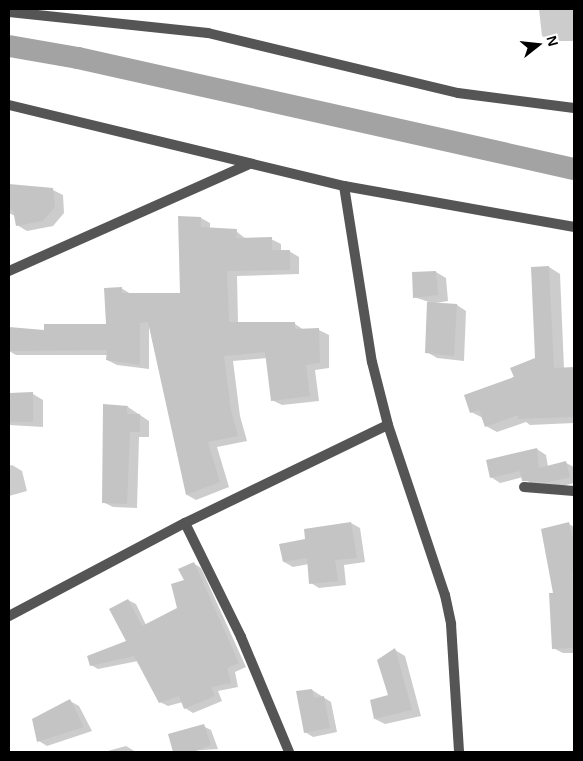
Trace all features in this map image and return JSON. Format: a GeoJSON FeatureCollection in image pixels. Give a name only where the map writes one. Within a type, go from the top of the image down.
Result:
{"type":"FeatureCollection","features":[{"type":"Feature","properties":{"kind":"street"},"geometry":{"type":"LineString","coordinates":[[9,12],[208,33],[458,93],[574,108]]}},
{"type":"Feature","properties":{"kind":"street"},"geometry":{"type":"LineString","coordinates":[[9,105],[66,116],[247,165],[344,186],[574,227]]}},
{"type":"Feature","properties":{"kind":"street"},"geometry":{"type":"LineString","coordinates":[[9,271],[247,165]]}},
{"type":"Feature","properties":{"kind":"street"},"geometry":{"type":"LineString","coordinates":[[344,186],[372,362],[388,425],[449,614],[460,752]]}},
{"type":"Feature","properties":{"kind":"street"},"geometry":{"type":"LineString","coordinates":[[9,616],[185,523],[388,425]]}},
{"type":"Feature","properties":{"kind":"street"},"geometry":{"type":"LineString","coordinates":[[524,487],[574,491]]}},
{"type":"Feature","properties":{"kind":"street"},"geometry":{"type":"LineString","coordinates":[[185,523],[241,637],[289,752]]}},
{"type":"Feature","properties":{"kind":"building"},"geometry":{"type":"Polygon","coordinates":[[[9,184],[53,188],[55,207],[43,221],[16,226],[13,210],[9,210],[9,184]]]}},
{"type":"Feature","properties":{"kind":"building"},"geometry":{"type":"Polygon","coordinates":[[[178,216],[201,217],[201,227],[237,229],[236,238],[272,237],[272,250],[290,250],[290,270],[227,271],[229,322],[295,322],[295,329],[319,328],[320,363],[306,365],[310,396],[271,401],[265,352],[224,356],[231,410],[238,436],[208,442],[220,482],[186,495],[148,322],[140,323],[140,365],[106,360],[107,350],[9,351],[9,327],[44,330],[44,324],[106,324],[104,288],[122,287],[122,293],[180,293],[178,216]]]}},
{"type":"Feature","properties":{"kind":"building"},"geometry":{"type":"Polygon","coordinates":[[[549,266],[554,368],[574,367],[574,417],[518,419],[518,415],[485,427],[479,410],[470,413],[464,395],[514,377],[510,368],[535,358],[531,267],[549,266]]]}},
{"type":"Feature","properties":{"kind":"building"},"geometry":{"type":"Polygon","coordinates":[[[436,271],[438,295],[413,298],[412,272],[436,271]]]}},
{"type":"Feature","properties":{"kind":"building"},"geometry":{"type":"Polygon","coordinates":[[[427,302],[457,304],[454,356],[425,353],[427,302]]]}},
{"type":"Feature","properties":{"kind":"building"},"geometry":{"type":"Polygon","coordinates":[[[33,392],[33,422],[10,422],[9,393],[33,392]]]}},
{"type":"Feature","properties":{"kind":"building"},"geometry":{"type":"Polygon","coordinates":[[[103,404],[128,406],[127,414],[140,414],[140,432],[130,432],[127,504],[102,503],[103,404]]]}},
{"type":"Feature","properties":{"kind":"building"},"geometry":{"type":"Polygon","coordinates":[[[537,448],[539,468],[566,461],[570,477],[549,482],[522,481],[520,471],[490,478],[486,460],[537,448]]]}},
{"type":"Feature","properties":{"kind":"building"},"geometry":{"type":"Polygon","coordinates":[[[351,522],[357,558],[335,560],[338,581],[309,584],[307,558],[283,562],[279,544],[305,539],[304,529],[351,522]]]}},
{"type":"Feature","properties":{"kind":"building"},"geometry":{"type":"Polygon","coordinates":[[[569,522],[574,544],[574,571],[572,571],[574,648],[552,649],[549,593],[553,593],[541,529],[569,522]]]}},
{"type":"Feature","properties":{"kind":"building"},"geometry":{"type":"Polygon","coordinates":[[[194,562],[239,663],[227,668],[231,683],[211,687],[215,696],[184,709],[179,696],[159,703],[134,656],[90,666],[87,656],[126,641],[109,609],[128,599],[142,626],[177,608],[171,584],[184,580],[178,569],[194,562]]]}},
{"type":"Feature","properties":{"kind":"building"},"geometry":{"type":"Polygon","coordinates":[[[395,648],[412,710],[374,719],[370,700],[388,695],[377,660],[395,648]]]}},
{"type":"Feature","properties":{"kind":"building"},"geometry":{"type":"Polygon","coordinates":[[[312,689],[314,698],[324,696],[330,728],[304,733],[296,691],[312,689]]]}},
{"type":"Feature","properties":{"kind":"building"},"geometry":{"type":"Polygon","coordinates":[[[70,699],[84,727],[37,742],[32,719],[70,699]]]}},
{"type":"Feature","properties":{"kind":"building"},"geometry":{"type":"Polygon","coordinates":[[[204,724],[211,745],[193,752],[173,752],[168,734],[204,724]]]}},
{"type":"Feature","properties":{"kind":"waterway"},"geometry":{"type":"LineString","coordinates":[[9,46],[78,58],[574,169]]}}]}
